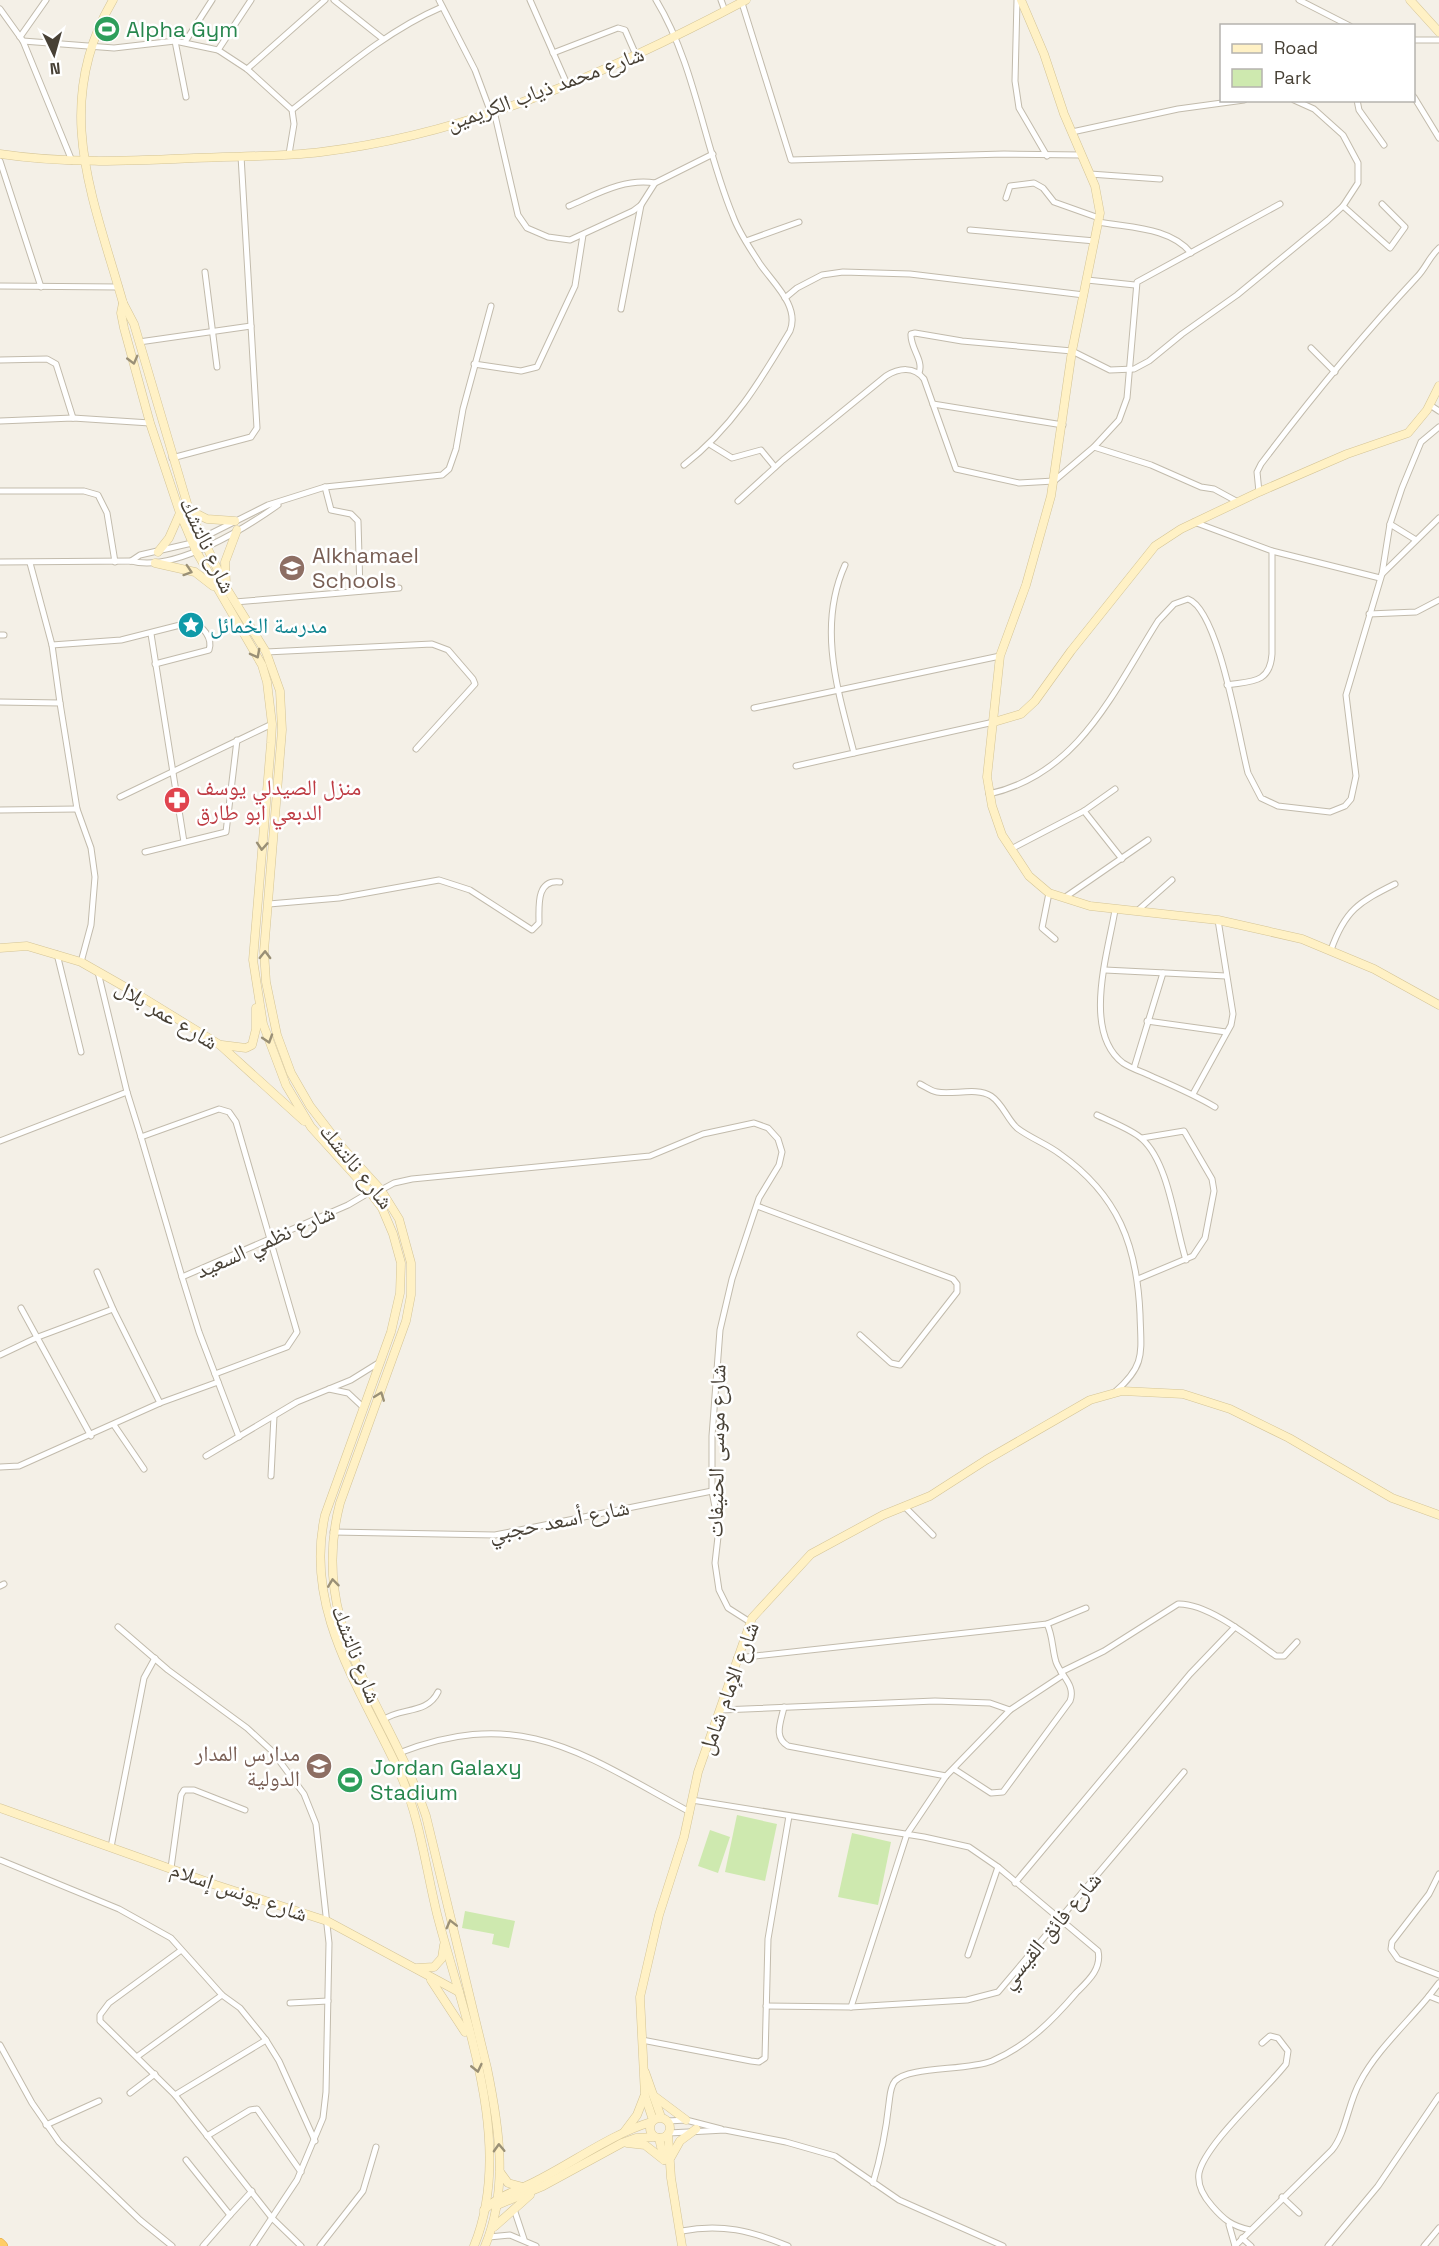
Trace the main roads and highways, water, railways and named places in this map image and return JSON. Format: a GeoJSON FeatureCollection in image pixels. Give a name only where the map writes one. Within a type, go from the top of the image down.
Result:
{"type":"FeatureCollection","features":[{"type":"Feature","properties":{"kind":"place","name":"Alpha Gym"},"geometry":{"type":"Point","coordinates":[107,29]}},
{"type":"Feature","properties":{"kind":"place","name":"Alkhamael Schools"},"geometry":{"type":"Point","coordinates":[292,568]}},
{"type":"Feature","properties":{"kind":"place","name":"مدرسة الخمائل"},"geometry":{"type":"Point","coordinates":[191,625]}},
{"type":"Feature","properties":{"kind":"place","name":"منزل الصيدلي يوسف الدبعي ابو طارق"},"geometry":{"type":"Point","coordinates":[177,800]}},
{"type":"Feature","properties":{"kind":"place","name":"مدارس المدار الدولية"},"geometry":{"type":"Point","coordinates":[319,1766]}},
{"type":"Feature","properties":{"kind":"place","name":"Jordan Galaxy Stadium"},"geometry":{"type":"Point","coordinates":[350,1780]}}]}
